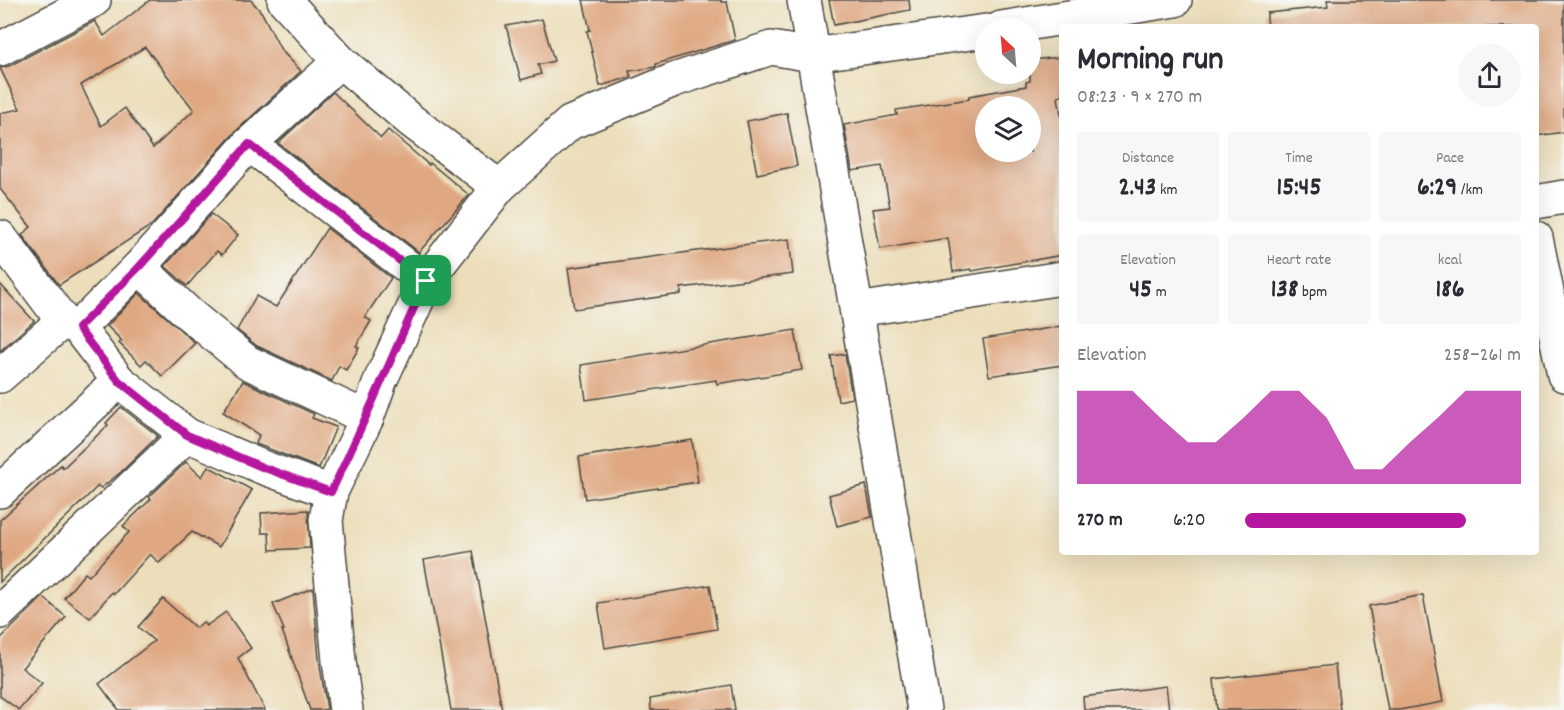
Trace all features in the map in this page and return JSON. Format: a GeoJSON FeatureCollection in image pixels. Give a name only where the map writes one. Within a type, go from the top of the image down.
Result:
{"type":"FeatureCollection","features":[{"type":"Feature","properties":{"kind":"street"},"geometry":{"type":"LineString","coordinates":[[0,49],[94,0]]}},
{"type":"Feature","properties":{"kind":"street"},"geometry":{"type":"LineString","coordinates":[[284,0],[340,61],[410,120],[499,187]]}},
{"type":"Feature","properties":{"kind":"street"},"geometry":{"type":"LineString","coordinates":[[804,0],[924,710]]}},
{"type":"Feature","properties":{"kind":"street"},"geometry":{"type":"LineString","coordinates":[[1041,19],[1094,6],[1175,0]]}},
{"type":"Feature","properties":{"kind":"street"},"geometry":{"type":"LineString","coordinates":[[344,709],[326,520],[331,492],[367,418],[381,379],[426,281],[499,187],[570,123],[674,80],[771,48],[812,55],[975,33]]}},
{"type":"Feature","properties":{"kind":"street"},"geometry":{"type":"LineString","coordinates":[[2,371],[70,324],[139,267],[249,144],[340,61]]}},
{"type":"Feature","properties":{"kind":"street"},"geometry":{"type":"LineString","coordinates":[[249,144],[426,281]]}},
{"type":"Feature","properties":{"kind":"street"},"geometry":{"type":"LineString","coordinates":[[1539,201],[1564,197]]}},
{"type":"Feature","properties":{"kind":"street"},"geometry":{"type":"LineString","coordinates":[[0,237],[119,381],[187,435],[262,467],[331,492]]}},
{"type":"Feature","properties":{"kind":"street"},"geometry":{"type":"LineString","coordinates":[[1539,252],[1564,375]]}},
{"type":"Feature","properties":{"kind":"street"},"geometry":{"type":"LineString","coordinates":[[139,267],[189,314],[247,362],[367,418]]}},
{"type":"Feature","properties":{"kind":"street"},"geometry":{"type":"LineString","coordinates":[[856,310],[1059,278]]}},
{"type":"Feature","properties":{"kind":"street"},"geometry":{"type":"LineString","coordinates":[[0,491],[119,381]]}},
{"type":"Feature","properties":{"kind":"street"},"geometry":{"type":"LineString","coordinates":[[0,612],[187,435]]}},
{"type":"Feature","properties":{"kind":"building"},"geometry":{"type":"Polygon","coordinates":[[[150,0],[251,0],[262,13],[281,50],[301,71],[235,132],[152,225],[59,285],[22,235],[31,227],[0,189],[0,113],[20,109],[0,68],[9,66],[95,21],[104,36],[150,0]],[[145,47],[81,85],[101,126],[125,108],[153,148],[194,110],[145,47]]]}},
{"type":"Feature","properties":{"kind":"building"},"geometry":{"type":"Polygon","coordinates":[[[583,0],[721,0],[721,2],[727,2],[735,40],[656,64],[656,67],[629,71],[631,77],[600,86],[587,31],[590,30],[583,0]]]}},
{"type":"Feature","properties":{"kind":"building"},"geometry":{"type":"Polygon","coordinates":[[[829,0],[909,0],[910,10],[834,25],[829,0]]]}},
{"type":"Feature","properties":{"kind":"building"},"geometry":{"type":"Polygon","coordinates":[[[1327,0],[1564,0],[1564,132],[1539,136],[1539,24],[1267,24],[1267,13],[1328,7],[1327,0]]]}},
{"type":"Feature","properties":{"kind":"building"},"geometry":{"type":"Polygon","coordinates":[[[542,19],[554,61],[538,65],[541,74],[521,80],[506,26],[542,19]]]}},
{"type":"Feature","properties":{"kind":"building"},"geometry":{"type":"Polygon","coordinates":[[[1059,57],[1059,256],[972,271],[971,269],[953,272],[948,238],[880,249],[873,209],[890,207],[882,166],[852,171],[844,125],[897,115],[896,110],[969,99],[969,96],[1026,86],[1026,84],[1041,84],[1041,59],[1059,57]]]}},
{"type":"Feature","properties":{"kind":"building"},"geometry":{"type":"Polygon","coordinates":[[[333,92],[381,138],[388,130],[469,195],[419,252],[278,143],[333,92]]]}},
{"type":"Feature","properties":{"kind":"building"},"geometry":{"type":"Polygon","coordinates":[[[787,113],[797,166],[757,174],[747,121],[787,113]]]}},
{"type":"Feature","properties":{"kind":"building"},"geometry":{"type":"Polygon","coordinates":[[[211,214],[238,235],[222,255],[217,251],[187,286],[165,266],[211,214]]]}},
{"type":"Feature","properties":{"kind":"building"},"geometry":{"type":"Polygon","coordinates":[[[327,228],[391,278],[365,317],[371,321],[356,346],[359,348],[346,370],[339,366],[332,381],[257,346],[237,330],[256,296],[276,307],[327,228]]]}},
{"type":"Feature","properties":{"kind":"building"},"geometry":{"type":"Polygon","coordinates":[[[789,239],[793,274],[681,288],[681,294],[574,309],[568,268],[789,239]]]}},
{"type":"Feature","properties":{"kind":"building"},"geometry":{"type":"Polygon","coordinates":[[[0,284],[34,321],[0,351],[0,284]]]}},
{"type":"Feature","properties":{"kind":"building"},"geometry":{"type":"Polygon","coordinates":[[[139,293],[195,343],[162,376],[146,360],[141,365],[119,343],[122,341],[107,326],[139,293]]]}},
{"type":"Feature","properties":{"kind":"building"},"geometry":{"type":"Polygon","coordinates":[[[1059,326],[1059,365],[989,376],[983,339],[1059,326]]]}},
{"type":"Feature","properties":{"kind":"building"},"geometry":{"type":"Polygon","coordinates":[[[795,330],[802,370],[717,384],[716,380],[586,400],[581,365],[795,330]]]}},
{"type":"Feature","properties":{"kind":"building"},"geometry":{"type":"Polygon","coordinates":[[[845,354],[852,398],[838,401],[831,356],[845,354]]]}},
{"type":"Feature","properties":{"kind":"building"},"geometry":{"type":"Polygon","coordinates":[[[243,381],[314,414],[312,418],[336,427],[319,468],[256,444],[259,435],[223,412],[243,381]]]}},
{"type":"Feature","properties":{"kind":"building"},"geometry":{"type":"Polygon","coordinates":[[[121,407],[158,436],[121,472],[101,488],[98,486],[0,582],[0,520],[61,465],[63,468],[108,425],[106,423],[121,407]]]}},
{"type":"Feature","properties":{"kind":"building"},"geometry":{"type":"Polygon","coordinates":[[[692,440],[698,482],[585,499],[579,457],[692,440]]]}},
{"type":"Feature","properties":{"kind":"building"},"geometry":{"type":"Polygon","coordinates":[[[186,462],[202,477],[208,466],[252,490],[219,547],[192,532],[159,563],[150,554],[90,618],[64,598],[85,573],[89,576],[129,532],[123,526],[151,499],[149,497],[186,462]]]}},
{"type":"Feature","properties":{"kind":"building"},"geometry":{"type":"Polygon","coordinates":[[[866,485],[872,517],[837,526],[829,495],[866,485]]]}},
{"type":"Feature","properties":{"kind":"building"},"geometry":{"type":"Polygon","coordinates":[[[308,510],[310,548],[270,550],[269,533],[262,533],[261,513],[308,510]]]}},
{"type":"Feature","properties":{"kind":"building"},"geometry":{"type":"Polygon","coordinates":[[[473,551],[502,710],[451,710],[424,560],[473,551]]]}},
{"type":"Feature","properties":{"kind":"building"},"geometry":{"type":"Polygon","coordinates":[[[710,585],[717,629],[605,648],[598,603],[710,585]]]}},
{"type":"Feature","properties":{"kind":"building"},"geometry":{"type":"Polygon","coordinates":[[[313,588],[319,660],[327,709],[323,710],[310,710],[282,630],[284,630],[273,604],[313,588]]]}},
{"type":"Feature","properties":{"kind":"building"},"geometry":{"type":"Polygon","coordinates":[[[1423,595],[1443,702],[1388,710],[1369,606],[1423,595]]]}},
{"type":"Feature","properties":{"kind":"building"},"geometry":{"type":"Polygon","coordinates":[[[43,597],[66,617],[22,668],[42,683],[19,710],[0,696],[0,639],[43,597]]]}},
{"type":"Feature","properties":{"kind":"building"},"geometry":{"type":"Polygon","coordinates":[[[163,599],[196,628],[203,622],[206,626],[226,612],[251,648],[238,658],[265,710],[119,710],[99,684],[154,641],[138,627],[163,599]]]}},
{"type":"Feature","properties":{"kind":"building"},"geometry":{"type":"Polygon","coordinates":[[[1335,665],[1340,710],[1217,710],[1214,679],[1335,665]]]}},
{"type":"Feature","properties":{"kind":"building"},"geometry":{"type":"Polygon","coordinates":[[[731,685],[735,710],[651,710],[650,699],[731,685]]]}},
{"type":"Feature","properties":{"kind":"building"},"geometry":{"type":"Polygon","coordinates":[[[1166,686],[1169,710],[1084,710],[1083,697],[1166,686]]]}},
{"type":"Feature","properties":{"kind":"route"},"geometry":{"type":"LineString","coordinates":[[249,144],[426,281],[381,379],[367,418],[331,492],[262,467],[187,435],[119,381],[78,328],[139,267],[249,144]]}}]}
